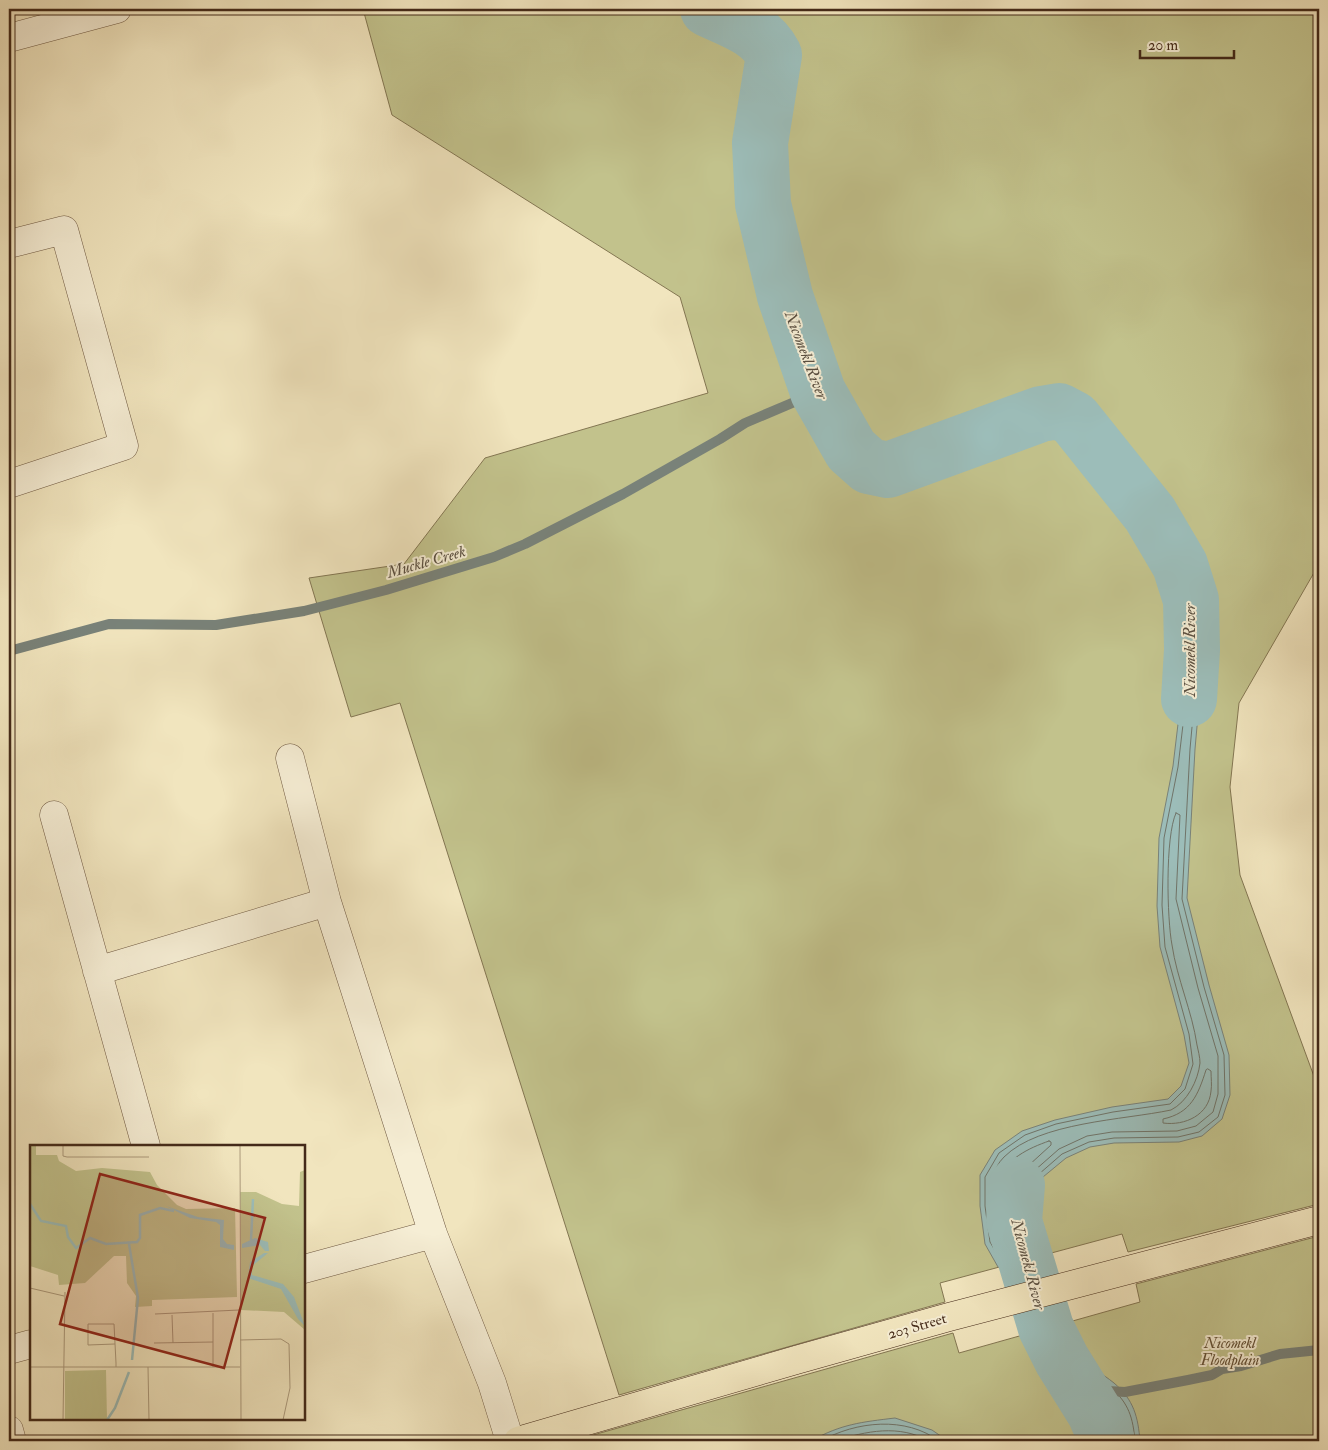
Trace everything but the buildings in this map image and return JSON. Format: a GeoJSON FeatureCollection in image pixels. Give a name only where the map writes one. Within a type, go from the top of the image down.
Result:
{"type":"FeatureCollection","features":[{"type":"Feature","properties":{"kind":"main road","name":"203 Street"},"geometry":{"type":"LineString","coordinates":[[518,1441],[949,1317],[1319,1220]]}},
{"type":"Feature","properties":{"kind":"street"},"geometry":{"type":"LineString","coordinates":[[9,38],[116,9]]}},
{"type":"Feature","properties":{"kind":"street"},"geometry":{"type":"LineString","coordinates":[[9,244],[64,230],[124,446],[9,484]]}},
{"type":"Feature","properties":{"kind":"street"},"geometry":{"type":"LineString","coordinates":[[290,758],[327,902],[433,1234],[492,1383],[510,1441]]}},
{"type":"Feature","properties":{"kind":"street"},"geometry":{"type":"LineString","coordinates":[[54,815],[146,1145]]}},
{"type":"Feature","properties":{"kind":"street"},"geometry":{"type":"LineString","coordinates":[[97,971],[327,902]]}},
{"type":"Feature","properties":{"kind":"street"},"geometry":{"type":"LineString","coordinates":[[305,1269],[433,1234]]}},
{"type":"Feature","properties":{"kind":"street"},"geometry":{"type":"LineString","coordinates":[[9,1350],[30,1344]]}},
{"type":"Feature","properties":{"kind":"street"},"geometry":{"type":"LineString","coordinates":[[9,1430],[12,1441]]}},
{"type":"Feature","properties":{"kind":"green space"},"geometry":{"type":"Polygon","coordinates":[[[363,9],[1319,9],[1319,564],[1239,703],[1230,787],[1240,875],[1319,1090],[1319,1204],[1128,1252],[1122,1234],[940,1283],[945,1302],[619,1395],[400,703],[351,717],[309,578],[404,564],[485,458],[708,393],[680,297],[392,115],[363,9]]]}},
{"type":"Feature","properties":{"kind":"green space","name":"Nicomekl Floodplain"},"geometry":{"type":"Polygon","coordinates":[[[1319,1236],[1319,1441],[572,1441],[953,1333],[959,1353],[1140,1302],[1136,1284],[1319,1236]]]}},
{"type":"Feature","properties":{"kind":"water"},"geometry":{"type":"Polygon","coordinates":[[[1207,614],[1195,749],[1187,898],[1229,1055],[1230,1095],[1222,1119],[1202,1136],[1179,1142],[1114,1143],[1090,1147],[1066,1158],[1043,1177],[1030,1203],[1031,1230],[1039,1256],[998,1267],[985,1244],[980,1206],[980,1175],[995,1150],[1022,1131],[1055,1120],[1112,1107],[1168,1099],[1181,1086],[1189,1063],[1184,1035],[1160,947],[1157,906],[1159,838],[1173,766],[1183,682],[1186,626],[1207,614]]]}},
{"type":"Feature","properties":{"kind":"water"},"geometry":{"type":"Polygon","coordinates":[[[1067,1323],[1079,1347],[1091,1364],[1121,1389],[1130,1402],[1138,1424],[1140,1441],[1083,1441],[1061,1395],[1035,1354],[1027,1334],[1067,1323]]]}},
{"type":"Feature","properties":{"kind":"water"},"geometry":{"type":"Polygon","coordinates":[[[895,1418],[932,1430],[948,1441],[811,1441],[842,1427],[895,1418]]]}},
{"type":"Feature","properties":{"kind":"waterway","name":"Nicomekl River"},"geometry":{"type":"LineString","coordinates":[[708,9],[754,32],[774,55],[760,143],[763,204],[785,296],[818,392],[851,450],[869,466],[888,470],[1041,414],[1059,411],[1074,419],[1150,514],[1180,565],[1191,600],[1192,650],[1189,699]]}},
{"type":"Feature","properties":{"kind":"waterway","name":"Muckle Creek"},"geometry":{"type":"LineString","coordinates":[[9,651],[109,624],[216,625],[304,611],[386,590],[494,557],[525,544],[623,494],[745,423],[818,392]]}},
{"type":"Feature","properties":{"kind":"waterway","name":"Nicomekl River"},"geometry":{"type":"LineString","coordinates":[[1017,1185],[1014,1221],[1046,1328],[1062,1360],[1095,1413],[1107,1441]]}},
{"type":"Feature","properties":{"kind":"waterway"},"geometry":{"type":"LineString","coordinates":[[1108,1391],[1125,1392],[1188,1380],[1212,1375],[1222,1369],[1241,1366],[1280,1354],[1319,1350]]}}]}
